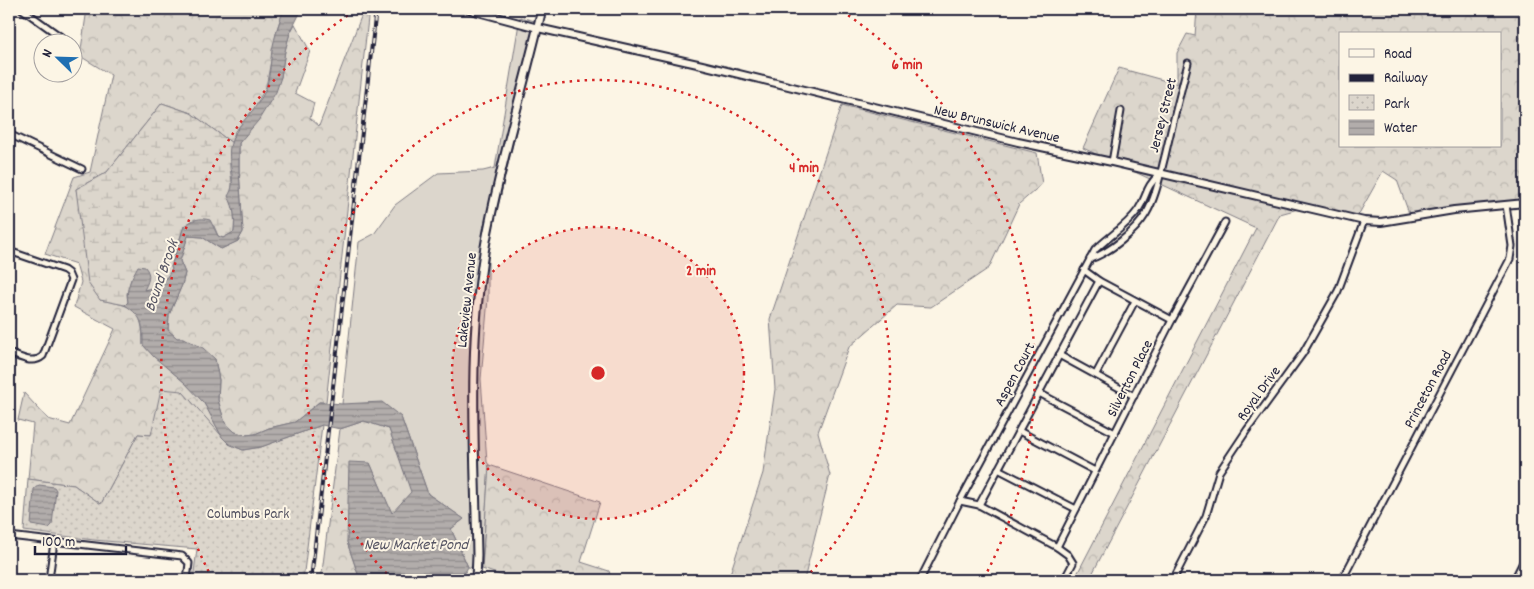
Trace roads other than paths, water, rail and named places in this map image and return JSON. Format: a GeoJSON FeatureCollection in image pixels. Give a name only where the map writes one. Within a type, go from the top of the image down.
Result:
{"type":"FeatureCollection","features":[{"type":"Feature","properties":{"kind":"main road","name":"Lakeview Avenue"},"geometry":{"type":"LineString","coordinates":[[476,580],[473,367],[479,293],[488,232],[542,9]]}},
{"type":"Feature","properties":{"kind":"street"},"geometry":{"type":"LineString","coordinates":[[9,17],[12,9]]}},
{"type":"Feature","properties":{"kind":"street"},"geometry":{"type":"LineString","coordinates":[[22,9],[54,32]]}},
{"type":"Feature","properties":{"kind":"street","name":"New Brunswick Avenue"},"geometry":{"type":"LineString","coordinates":[[466,9],[538,28],[685,61],[1008,139],[1364,220],[1381,222],[1454,210],[1525,203]]}},
{"type":"Feature","properties":{"kind":"street","name":"Jersey Street"},"geometry":{"type":"LineString","coordinates":[[1160,174],[1188,63]]}},
{"type":"Feature","properties":{"kind":"street"},"geometry":{"type":"LineString","coordinates":[[1112,162],[1121,111]]}},
{"type":"Feature","properties":{"kind":"street"},"geometry":{"type":"LineString","coordinates":[[9,134],[82,169]]}},
{"type":"Feature","properties":{"kind":"street"},"geometry":{"type":"LineString","coordinates":[[1090,259],[1099,256],[1134,230],[1146,215],[1160,174]]}},
{"type":"Feature","properties":{"kind":"street","name":"Aspen Court"},"geometry":{"type":"LineString","coordinates":[[920,580],[1094,250],[1128,224],[1140,208],[1150,183],[1160,174]]}},
{"type":"Feature","properties":{"kind":"street","name":"Princeton Road"},"geometry":{"type":"LineString","coordinates":[[1342,580],[1510,259],[1512,246],[1506,205]]}},
{"type":"Feature","properties":{"kind":"street","name":"Royal Drive"},"geometry":{"type":"LineString","coordinates":[[1173,580],[1206,516],[1219,472],[1236,445],[1303,353],[1338,290],[1364,220]]}},
{"type":"Feature","properties":{"kind":"street","name":"Silverton Place"},"geometry":{"type":"LineString","coordinates":[[1057,547],[1172,320],[1225,222]]}},
{"type":"Feature","properties":{"kind":"street"},"geometry":{"type":"LineString","coordinates":[[9,251],[64,270],[70,277],[70,284],[46,352],[40,359],[32,361],[9,353]]}},
{"type":"Feature","properties":{"kind":"street"},"geometry":{"type":"LineString","coordinates":[[1084,270],[1099,282],[1172,320]]}},
{"type":"Feature","properties":{"kind":"street"},"geometry":{"type":"LineString","coordinates":[[979,506],[1099,282]]}},
{"type":"Feature","properties":{"kind":"street"},"geometry":{"type":"LineString","coordinates":[[1096,374],[1135,301]]}},
{"type":"Feature","properties":{"kind":"street"},"geometry":{"type":"LineString","coordinates":[[1059,355],[1134,396]]}},
{"type":"Feature","properties":{"kind":"street"},"geometry":{"type":"LineString","coordinates":[[1039,394],[1115,433]]}},
{"type":"Feature","properties":{"kind":"street"},"geometry":{"type":"LineString","coordinates":[[1019,431],[1096,471]]}},
{"type":"Feature","properties":{"kind":"street"},"geometry":{"type":"LineString","coordinates":[[998,469],[1076,509]]}},
{"type":"Feature","properties":{"kind":"street"},"geometry":{"type":"LineString","coordinates":[[960,501],[979,506],[1057,547],[1068,555],[1074,563],[1064,580]]}},
{"type":"Feature","properties":{"kind":"street"},"geometry":{"type":"LineString","coordinates":[[9,536],[182,556],[189,563],[187,580]]}},
{"type":"Feature","properties":{"kind":"street"},"geometry":{"type":"LineString","coordinates":[[49,580],[54,542]]}},
{"type":"Feature","properties":{"kind":"street"},"geometry":{"type":"LineString","coordinates":[[1514,580],[1525,558]]}},
{"type":"Feature","properties":{"kind":"water","name":"New Market Pond"},"geometry":{"type":"Polygon","coordinates":[[[284,9],[302,9],[290,33],[276,92],[258,121],[239,143],[243,232],[238,241],[221,249],[202,237],[188,236],[180,261],[185,273],[169,315],[168,330],[177,338],[183,338],[203,348],[215,359],[219,380],[218,400],[225,423],[235,432],[246,435],[255,434],[269,428],[295,422],[319,402],[342,404],[382,402],[401,417],[428,494],[464,519],[451,529],[468,567],[461,580],[360,580],[347,542],[349,462],[370,463],[392,513],[411,492],[389,429],[364,421],[340,429],[322,425],[261,447],[243,450],[229,444],[222,437],[204,403],[143,345],[143,332],[139,317],[125,305],[128,302],[127,292],[133,274],[138,266],[145,267],[149,276],[144,290],[157,286],[167,277],[172,269],[171,267],[184,226],[196,220],[206,219],[210,220],[218,236],[223,238],[234,232],[234,214],[228,196],[232,185],[230,147],[235,133],[259,102],[265,90],[273,45],[284,9]]]}},
{"type":"Feature","properties":{"kind":"water"},"geometry":{"type":"Polygon","coordinates":[[[39,485],[54,487],[56,490],[52,525],[49,528],[31,525],[34,489],[39,485]]]}},
{"type":"Feature","properties":{"kind":"railway"},"geometry":{"type":"LineString","coordinates":[[311,580],[376,9]]}},
{"type":"Feature","properties":{"kind":"water label","name":"Bound Brook"},"geometry":{"type":"Point","coordinates":[160,275]}},
{"type":"Feature","properties":{"kind":"park label","name":"Columbus Park"},"geometry":{"type":"Point","coordinates":[248,513]}}]}
